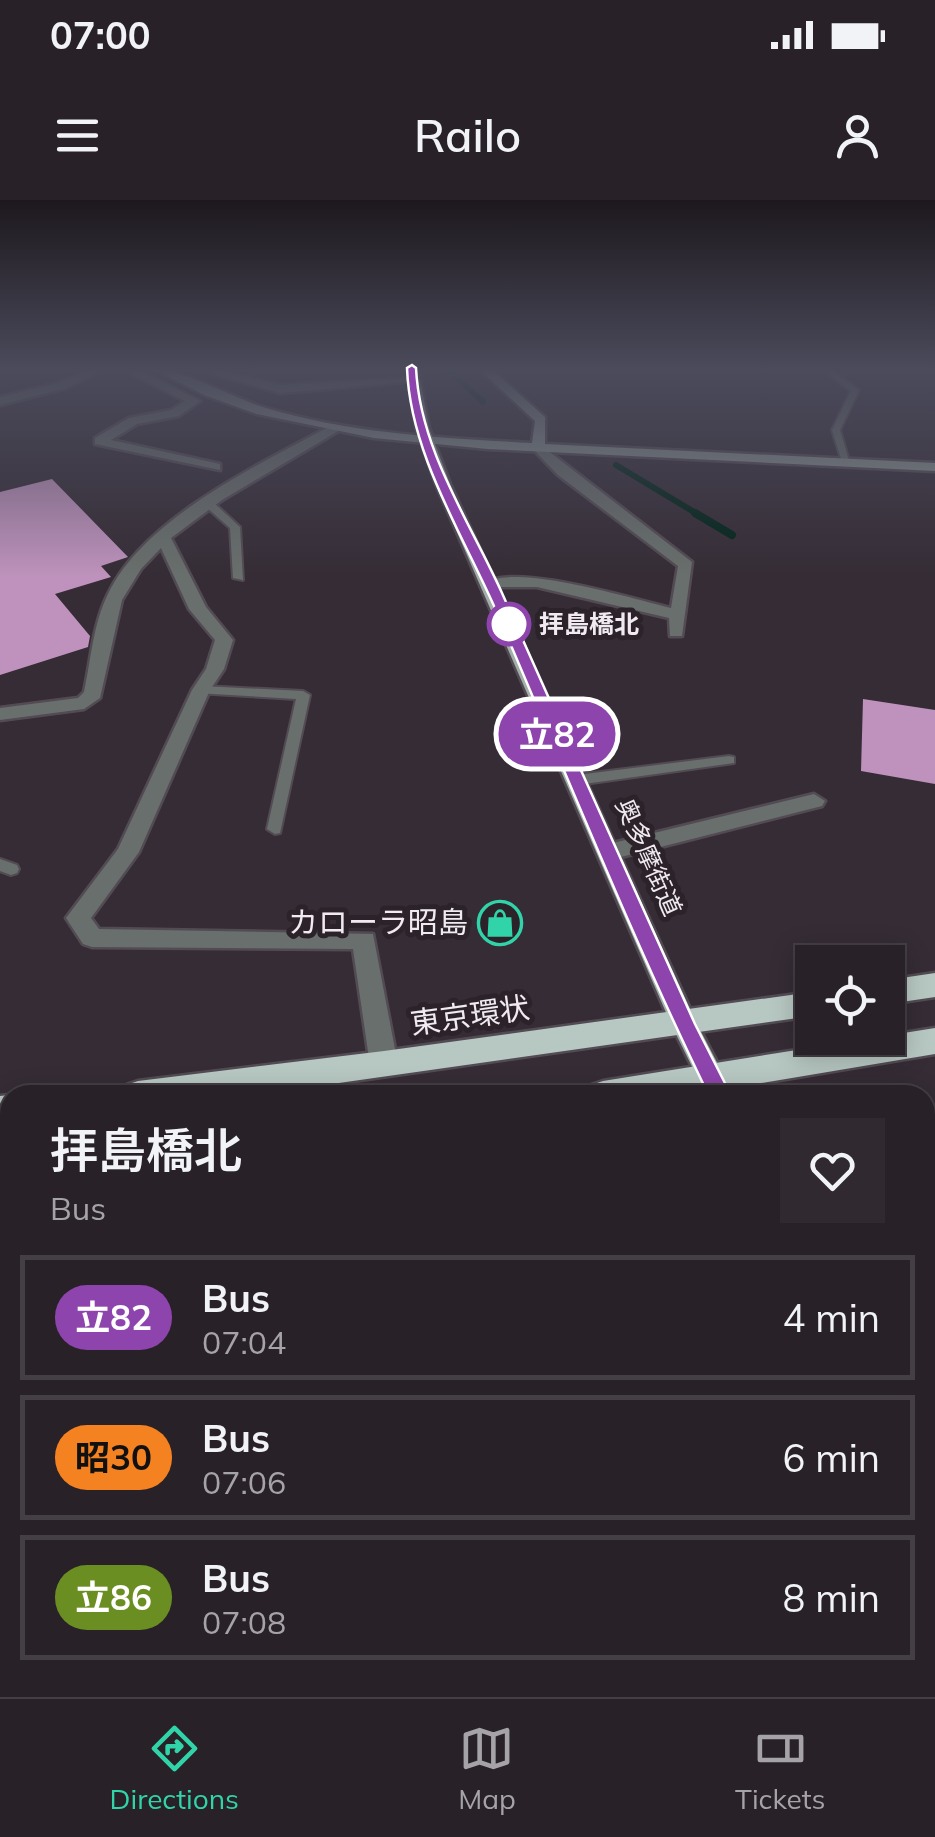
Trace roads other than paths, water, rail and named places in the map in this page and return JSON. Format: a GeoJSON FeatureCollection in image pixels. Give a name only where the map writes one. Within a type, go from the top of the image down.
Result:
{"type":"FeatureCollection","features":[{"type":"Feature","properties":{"kind":"highway"},"geometry":{"type":"LineString","coordinates":[[905,989],[935,985]]}},
{"type":"Feature","properties":{"kind":"highway","name":"東京環状"},"geometry":{"type":"LineString","coordinates":[[220,1085],[795,1007]]}},
{"type":"Feature","properties":{"kind":"highway"},"geometry":{"type":"LineString","coordinates":[[721,1085],[935,1041]]}},
{"type":"Feature","properties":{"kind":"main road","name":"奥多摩街道"},"geometry":{"type":"LineString","coordinates":[[424,440],[684,1024],[715,1085]]}},
{"type":"Feature","properties":{"kind":"street"},"geometry":{"type":"LineString","coordinates":[[105,438],[100,441],[214,467]]}},
{"type":"Feature","properties":{"kind":"street"},"geometry":{"type":"LineString","coordinates":[[0,714],[84,703],[93,694],[117,590],[164,539],[209,504],[321,438]]}},
{"type":"Feature","properties":{"kind":"street"},"geometry":{"type":"LineString","coordinates":[[410,438],[935,467]]}},
{"type":"Feature","properties":{"kind":"street"},"geometry":{"type":"LineString","coordinates":[[538,447],[539,438]]}},
{"type":"Feature","properties":{"kind":"street"},"geometry":{"type":"LineString","coordinates":[[491,584],[537,582],[677,624],[686,565],[575,482],[538,447]]}},
{"type":"Feature","properties":{"kind":"street"},"geometry":{"type":"LineString","coordinates":[[164,539],[198,609],[224,640],[215,669],[201,690],[128,852],[78,918],[92,938],[364,940],[384,1065]]}},
{"type":"Feature","properties":{"kind":"street"},"geometry":{"type":"LineString","coordinates":[[609,852],[814,802]]}},
{"type":"Feature","properties":{"kind":"lane"},"geometry":{"type":"LineString","coordinates":[[839,438],[847,462]]}},
{"type":"Feature","properties":{"kind":"lane"},"geometry":{"type":"LineString","coordinates":[[209,504],[235,527],[239,578]]}},
{"type":"Feature","properties":{"kind":"lane"},"geometry":{"type":"LineString","coordinates":[[201,690],[303,696],[275,829]]}},
{"type":"Feature","properties":{"kind":"lane"},"geometry":{"type":"LineString","coordinates":[[577,780],[729,760]]}},
{"type":"Feature","properties":{"kind":"waterway"},"geometry":{"type":"LineString","coordinates":[[616,465],[699,515]]}},
{"type":"Feature","properties":{"kind":"waterway"},"geometry":{"type":"LineString","coordinates":[[695,513],[732,535]]}},
{"type":"Feature","properties":{"kind":"place","name":"拝島橋北"},"geometry":{"type":"Point","coordinates":[509,624]}},
{"type":"Feature","properties":{"kind":"place","name":"カローラ昭島"},"geometry":{"type":"Point","coordinates":[500,923]}}]}
